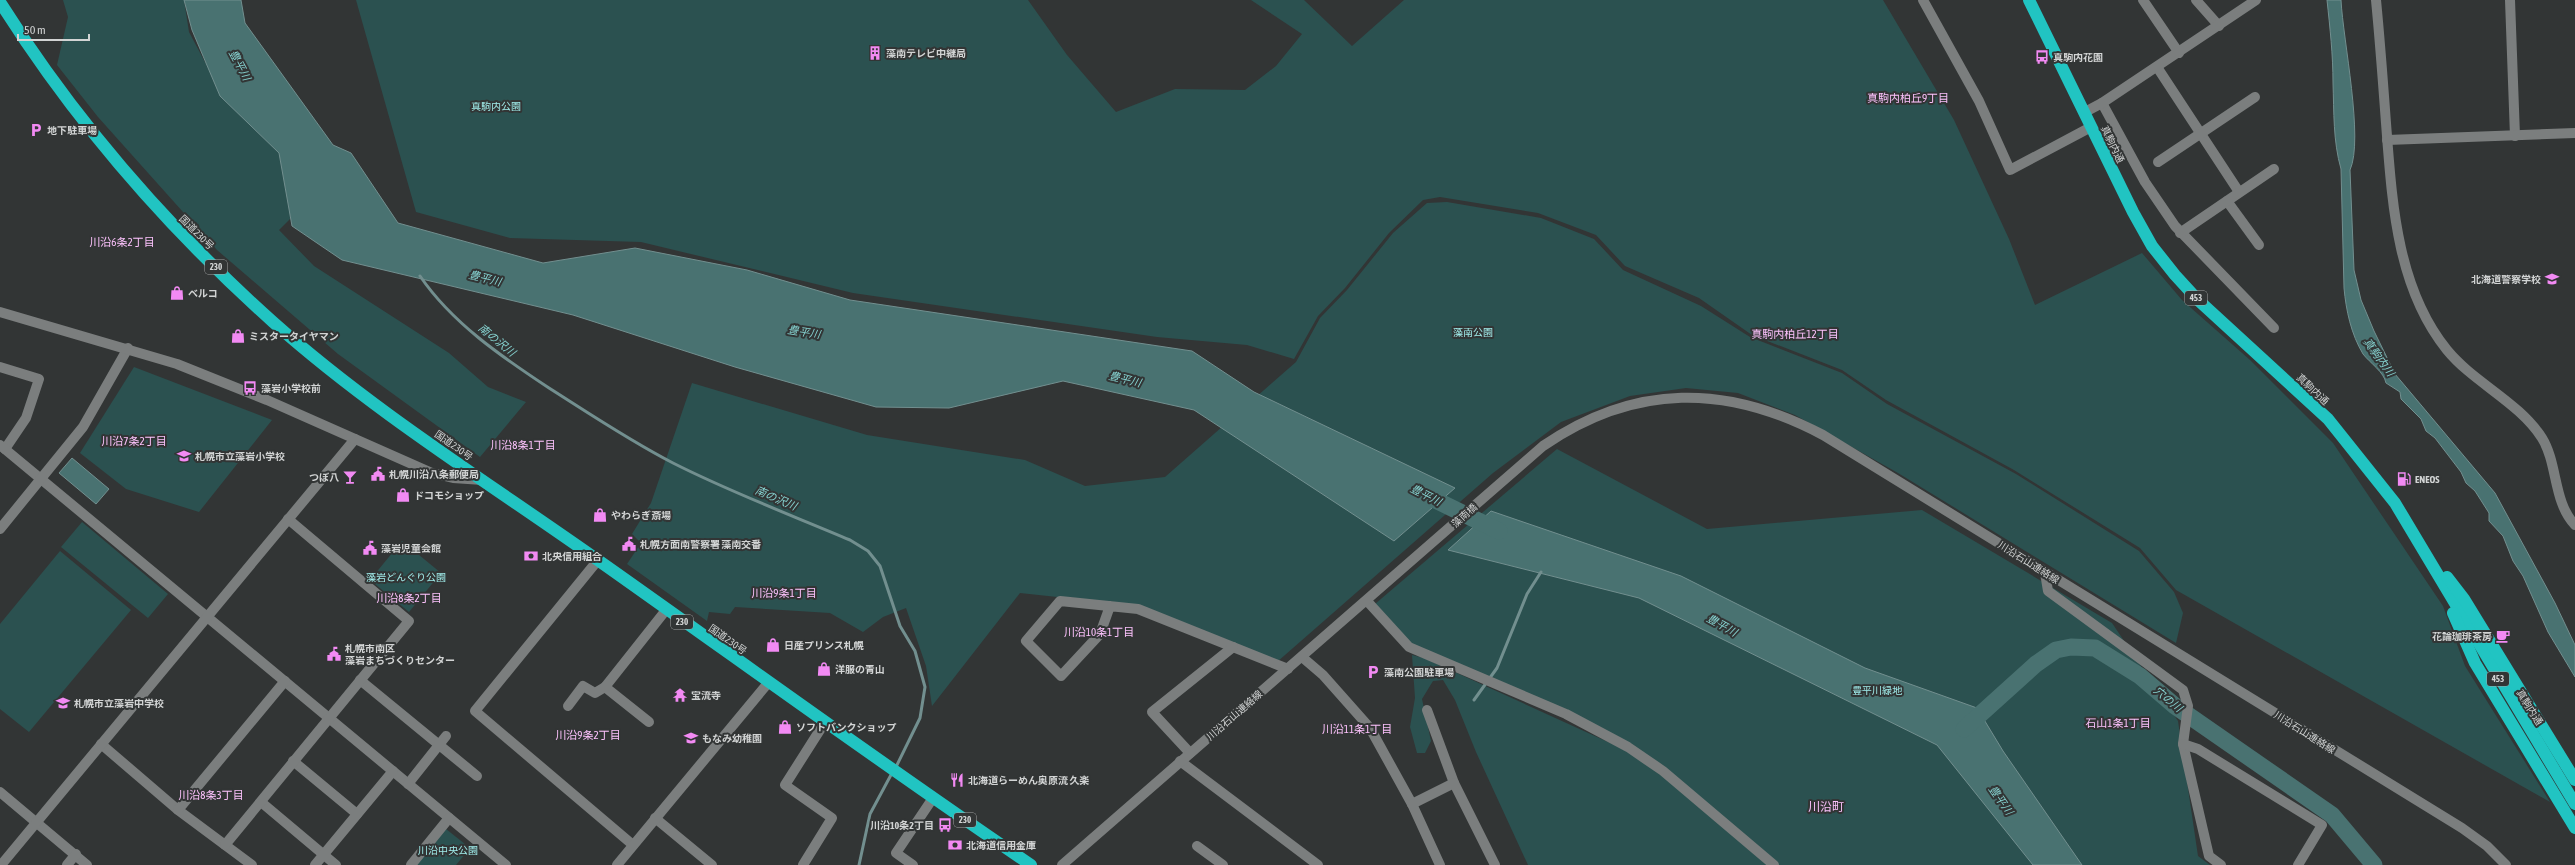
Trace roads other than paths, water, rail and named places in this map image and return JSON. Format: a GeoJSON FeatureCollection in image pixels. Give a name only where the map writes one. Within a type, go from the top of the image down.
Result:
{"type":"FeatureCollection","features":[{"type":"Feature","properties":{"kind":"highway","name":"真駒内通"},"geometry":{"type":"LineString","coordinates":[[2029,0],[2091,127],[2152,246],[2197,299],[2328,419],[2395,503],[2426,552],[2501,683],[2575,804]]}},
{"type":"Feature","properties":{"kind":"highway","name":"国道230号"},"geometry":{"type":"LineString","coordinates":[[0,2],[26,42],[87,126],[117,163],[178,231],[273,322],[336,373],[484,480],[598,560],[768,683],[1030,865]]}},
{"type":"Feature","properties":{"kind":"highway"},"geometry":{"type":"LineString","coordinates":[[2426,552],[2464,599],[2575,780]]}},
{"type":"Feature","properties":{"kind":"highway"},"geometry":{"type":"LineString","coordinates":[[2426,552],[2475,663],[2575,828]]}},
{"type":"Feature","properties":{"kind":"street"},"geometry":{"type":"LineString","coordinates":[[1922,0],[1979,101],[2010,170],[2091,127]]}},
{"type":"Feature","properties":{"kind":"street"},"geometry":{"type":"LineString","coordinates":[[2143,0],[2179,53]]}},
{"type":"Feature","properties":{"kind":"street"},"geometry":{"type":"LineString","coordinates":[[2196,0],[2219,26]]}},
{"type":"Feature","properties":{"kind":"street"},"geometry":{"type":"LineString","coordinates":[[2084,112],[2102,103],[2179,53],[2256,0]]}},
{"type":"Feature","properties":{"kind":"street"},"geometry":{"type":"LineString","coordinates":[[2376,0],[2388,140],[2399,235],[2410,281],[2425,316],[2447,350],[2481,383],[2528,422],[2542,439],[2562,503],[2575,525]]}},
{"type":"Feature","properties":{"kind":"street"},"geometry":{"type":"LineString","coordinates":[[2510,0],[2515,136]]}},
{"type":"Feature","properties":{"kind":"street"},"geometry":{"type":"LineString","coordinates":[[2157,67],[2239,192]]}},
{"type":"Feature","properties":{"kind":"street"},"geometry":{"type":"LineString","coordinates":[[2158,162],[2201,135],[2255,97]]}},
{"type":"Feature","properties":{"kind":"street"},"geometry":{"type":"LineString","coordinates":[[2102,103],[2156,201],[2180,232],[2274,328]]}},
{"type":"Feature","properties":{"kind":"street"},"geometry":{"type":"LineString","coordinates":[[2388,140],[2575,133]]}},
{"type":"Feature","properties":{"kind":"street"},"geometry":{"type":"LineString","coordinates":[[2180,232],[2274,169]]}},
{"type":"Feature","properties":{"kind":"street"},"geometry":{"type":"LineString","coordinates":[[2227,201],[2259,245]]}},
{"type":"Feature","properties":{"kind":"street"},"geometry":{"type":"LineString","coordinates":[[0,312],[128,348],[177,364],[268,400],[432,473],[452,478],[484,480]]}},
{"type":"Feature","properties":{"kind":"street"},"geometry":{"type":"LineString","coordinates":[[1,526],[42,480],[83,427],[128,348]]}},
{"type":"Feature","properties":{"kind":"street"},"geometry":{"type":"LineString","coordinates":[[0,367],[39,379],[26,418],[2,447],[506,865]]}},
{"type":"Feature","properties":{"kind":"street","name":"川沿石山連絡線"},"geometry":{"type":"LineString","coordinates":[[1522,464],[1566,431],[1597,417],[1631,406],[1681,398],[1710,399],[1747,404],[1772,411],[1823,436],[2462,828],[2487,846],[2506,865]]}},
{"type":"Feature","properties":{"kind":"street"},"geometry":{"type":"LineString","coordinates":[[1,865],[355,439]]}},
{"type":"Feature","properties":{"kind":"street","name":"藻南橋"},"geometry":{"type":"LineString","coordinates":[[1407,566],[1522,464]]}},
{"type":"Feature","properties":{"kind":"street"},"geometry":{"type":"LineString","coordinates":[[225,845],[409,621],[288,519]]}},
{"type":"Feature","properties":{"kind":"street"},"geometry":{"type":"LineString","coordinates":[[598,560],[475,711],[633,845]]}},
{"type":"Feature","properties":{"kind":"street","name":"川沿石山連絡線"},"geometry":{"type":"LineString","coordinates":[[1062,865],[1180,761],[1407,566]]}},
{"type":"Feature","properties":{"kind":"street"},"geometry":{"type":"LineString","coordinates":[[2045,573],[2048,591],[2183,690],[2188,706],[2183,744],[2209,856],[2221,865]]}},
{"type":"Feature","properties":{"kind":"street"},"geometry":{"type":"LineString","coordinates":[[1110,606],[1100,634],[1061,676],[1026,641],[1060,601],[1110,606],[1138,609],[1288,669]]}},
{"type":"Feature","properties":{"kind":"street"},"geometry":{"type":"LineString","coordinates":[[1367,601],[1409,647],[1566,714],[1628,747],[1663,771],[1774,865]]}},
{"type":"Feature","properties":{"kind":"street"},"geometry":{"type":"LineString","coordinates":[[568,706],[583,686],[595,693],[605,687],[666,610]]}},
{"type":"Feature","properties":{"kind":"street"},"geometry":{"type":"LineString","coordinates":[[1190,753],[1152,712],[1233,647]]}},
{"type":"Feature","properties":{"kind":"street"},"geometry":{"type":"LineString","coordinates":[[1302,657],[1323,675],[1370,728],[1412,804],[1440,865]]}},
{"type":"Feature","properties":{"kind":"street"},"geometry":{"type":"LineString","coordinates":[[360,680],[477,776]]}},
{"type":"Feature","properties":{"kind":"street"},"geometry":{"type":"LineString","coordinates":[[178,810],[285,681]]}},
{"type":"Feature","properties":{"kind":"street"},"geometry":{"type":"LineString","coordinates":[[617,865],[768,683]]}},
{"type":"Feature","properties":{"kind":"street"},"geometry":{"type":"LineString","coordinates":[[605,687],[649,722]]}},
{"type":"Feature","properties":{"kind":"street"},"geometry":{"type":"LineString","coordinates":[[1427,710],[1454,783],[1495,865]]}},
{"type":"Feature","properties":{"kind":"street"},"geometry":{"type":"LineString","coordinates":[[803,865],[832,818],[785,785],[825,722]]}},
{"type":"Feature","properties":{"kind":"street"},"geometry":{"type":"LineString","coordinates":[[408,784],[446,736]]}},
{"type":"Feature","properties":{"kind":"street"},"geometry":{"type":"LineString","coordinates":[[101,744],[178,810],[252,865]]}},
{"type":"Feature","properties":{"kind":"street"},"geometry":{"type":"LineString","coordinates":[[2183,744],[2198,749],[2322,825],[2298,865]]}},
{"type":"Feature","properties":{"kind":"street"},"geometry":{"type":"LineString","coordinates":[[1180,761],[1318,865]]}},
{"type":"Feature","properties":{"kind":"street"},"geometry":{"type":"LineString","coordinates":[[293,762],[357,814]]}},
{"type":"Feature","properties":{"kind":"street"},"geometry":{"type":"LineString","coordinates":[[315,865],[393,771]]}},
{"type":"Feature","properties":{"kind":"street"},"geometry":{"type":"LineString","coordinates":[[1412,804],[1454,783]]}},
{"type":"Feature","properties":{"kind":"street"},"geometry":{"type":"LineString","coordinates":[[0,792],[76,854],[87,865]]}},
{"type":"Feature","properties":{"kind":"street"},"geometry":{"type":"LineString","coordinates":[[914,865],[896,853],[933,798]]}},
{"type":"Feature","properties":{"kind":"street"},"geometry":{"type":"LineString","coordinates":[[261,802],[336,865]]}},
{"type":"Feature","properties":{"kind":"street"},"geometry":{"type":"LineString","coordinates":[[410,865],[449,818]]}},
{"type":"Feature","properties":{"kind":"street"},"geometry":{"type":"LineString","coordinates":[[655,818],[712,865]]}},
{"type":"Feature","properties":{"kind":"street"},"geometry":{"type":"LineString","coordinates":[[1197,846],[1223,865]]}},
{"type":"Feature","properties":{"kind":"street"},"geometry":{"type":"LineString","coordinates":[[67,865],[76,854]]}},
{"type":"Feature","properties":{"kind":"water"},"geometry":{"type":"Polygon","coordinates":[[[184,0],[241,0],[245,23],[333,145],[351,153],[398,223],[543,263],[635,248],[747,270],[850,300],[1192,351],[1254,392],[1455,488],[1394,541],[1194,410],[1063,381],[949,408],[876,407],[735,367],[573,315],[342,260],[292,226],[279,153],[220,96],[192,30],[184,0]]]}},
{"type":"Feature","properties":{"kind":"water","name":"真駒内川"},"geometry":{"type":"Polygon","coordinates":[[[2327,0],[2341,0],[2352,88],[2355,136],[2354,155],[2350,170],[2354,270],[2361,300],[2395,374],[2495,493],[2555,603],[2575,645],[2575,677],[2548,632],[2523,576],[2513,561],[2503,536],[2489,521],[2489,513],[2475,491],[2466,483],[2461,472],[2435,438],[2426,431],[2421,419],[2401,399],[2400,392],[2386,383],[2380,371],[2363,354],[2352,330],[2346,305],[2344,288],[2341,169],[2335,137],[2332,52],[2327,0]]]}},
{"type":"Feature","properties":{"kind":"water"},"geometry":{"type":"Polygon","coordinates":[[[72,458],[109,489],[96,504],[59,473],[72,458]]]}},
{"type":"Feature","properties":{"kind":"water"},"geometry":{"type":"Polygon","coordinates":[[[1491,511],[1681,576],[1865,668],[1977,708],[2003,751],[2082,865],[2033,865],[1937,745],[1639,598],[1448,550],[1491,511]]]}},
{"type":"Feature","properties":{"kind":"waterway","name":"南の沢川"},"geometry":{"type":"LineString","coordinates":[[420,276],[447,309],[479,338],[531,376],[610,427],[657,455],[695,474],[738,494],[850,540],[868,551],[880,566],[900,626],[915,651],[925,687],[920,718],[895,769]]}},
{"type":"Feature","properties":{"kind":"waterway","name":"豊平川"},"geometry":{"type":"LineString","coordinates":[[1419,492],[1499,531]]}},
{"type":"Feature","properties":{"kind":"waterway"},"geometry":{"type":"LineString","coordinates":[[1474,700],[1497,668],[1527,594],[1541,572]]}},
{"type":"Feature","properties":{"kind":"waterway","name":"穴の川"},"geometry":{"type":"LineString","coordinates":[[1964,729],[2036,664],[2056,650],[2071,647],[2095,648],[2140,676],[2175,706],[2332,815],[2374,865]]}},
{"type":"Feature","properties":{"kind":"waterway","name":"南の沢川"},"geometry":{"type":"LineString","coordinates":[[859,865],[870,814],[892,773]]}},
{"type":"Feature","properties":{"kind":"place","name":"藻南テレビ中継局"},"geometry":{"type":"Point","coordinates":[875,53]}},
{"type":"Feature","properties":{"kind":"place","name":"真駒内花園"},"geometry":{"type":"Point","coordinates":[2042,57]}},
{"type":"Feature","properties":{"kind":"place","name":"地下駐車場"},"geometry":{"type":"Point","coordinates":[36,130]}},
{"type":"Feature","properties":{"kind":"place","name":"北海道警察学校"},"geometry":{"type":"Point","coordinates":[2552,279]}},
{"type":"Feature","properties":{"kind":"place","name":"ベルコ"},"geometry":{"type":"Point","coordinates":[177,293]}},
{"type":"Feature","properties":{"kind":"place","name":"ミスタータイヤマン"},"geometry":{"type":"Point","coordinates":[238,336]}},
{"type":"Feature","properties":{"kind":"place","name":"藻岩小学校前"},"geometry":{"type":"Point","coordinates":[250,388]}},
{"type":"Feature","properties":{"kind":"place","name":"札幌市立藻岩小学校"},"geometry":{"type":"Point","coordinates":[184,456]}},
{"type":"Feature","properties":{"kind":"place","name":"札幌川沿八条郵便局"},"geometry":{"type":"Point","coordinates":[378,474]}},
{"type":"Feature","properties":{"kind":"place","name":"つぼ八"},"geometry":{"type":"Point","coordinates":[350,477]}},
{"type":"Feature","properties":{"kind":"place","name":"ENEOS"},"geometry":{"type":"Point","coordinates":[2404,479]}},
{"type":"Feature","properties":{"kind":"place","name":"ドコモショップ"},"geometry":{"type":"Point","coordinates":[403,495]}},
{"type":"Feature","properties":{"kind":"place","name":"やわらぎ斎場"},"geometry":{"type":"Point","coordinates":[600,515]}},
{"type":"Feature","properties":{"kind":"place","name":"札幌方面南警察署 藻南交番"},"geometry":{"type":"Point","coordinates":[629,544]}},
{"type":"Feature","properties":{"kind":"place","name":"藻岩児童会館"},"geometry":{"type":"Point","coordinates":[370,548]}},
{"type":"Feature","properties":{"kind":"place","name":"北央信用組合"},"geometry":{"type":"Point","coordinates":[531,556]}},
{"type":"Feature","properties":{"kind":"place","name":"花論珈琲茶房"},"geometry":{"type":"Point","coordinates":[2503,636]}},
{"type":"Feature","properties":{"kind":"place","name":"日産プリンス札幌"},"geometry":{"type":"Point","coordinates":[773,645]}},
{"type":"Feature","properties":{"kind":"place","name":"札幌市南区 藻岩まちづくりセンター"},"geometry":{"type":"Point","coordinates":[334,654]}},
{"type":"Feature","properties":{"kind":"place","name":"洋服の青山"},"geometry":{"type":"Point","coordinates":[824,669]}},
{"type":"Feature","properties":{"kind":"place","name":"藻南公園駐車場"},"geometry":{"type":"Point","coordinates":[1373,672]}},
{"type":"Feature","properties":{"kind":"place","name":"宝流寺"},"geometry":{"type":"Point","coordinates":[680,695]}},
{"type":"Feature","properties":{"kind":"place","name":"札幌市立藻岩中学校"},"geometry":{"type":"Point","coordinates":[63,703]}},
{"type":"Feature","properties":{"kind":"place","name":"ソフトバンクショップ"},"geometry":{"type":"Point","coordinates":[785,727]}},
{"type":"Feature","properties":{"kind":"place","name":"もなみ幼稚園"},"geometry":{"type":"Point","coordinates":[691,738]}},
{"type":"Feature","properties":{"kind":"place","name":"北海道らーめん奥原流 久楽"},"geometry":{"type":"Point","coordinates":[957,780]}},
{"type":"Feature","properties":{"kind":"place","name":"川沿10条2丁目"},"geometry":{"type":"Point","coordinates":[945,825]}},
{"type":"Feature","properties":{"kind":"place","name":"北海道信用金庫"},"geometry":{"type":"Point","coordinates":[955,845]}},
{"type":"Feature","properties":{"kind":"district","name":"真駒内柏丘9丁目"},"geometry":{"type":"Point","coordinates":[1908,98]}},
{"type":"Feature","properties":{"kind":"district","name":"川沿6条2丁目"},"geometry":{"type":"Point","coordinates":[122,242]}},
{"type":"Feature","properties":{"kind":"district","name":"真駒内柏丘12丁目"},"geometry":{"type":"Point","coordinates":[1795,334]}},
{"type":"Feature","properties":{"kind":"district","name":"川沿7条2丁目"},"geometry":{"type":"Point","coordinates":[134,441]}},
{"type":"Feature","properties":{"kind":"district","name":"川沿8条1丁目"},"geometry":{"type":"Point","coordinates":[523,445]}},
{"type":"Feature","properties":{"kind":"district","name":"川沿9条1丁目"},"geometry":{"type":"Point","coordinates":[784,593]}},
{"type":"Feature","properties":{"kind":"district","name":"川沿8条2丁目"},"geometry":{"type":"Point","coordinates":[409,598]}},
{"type":"Feature","properties":{"kind":"district","name":"川沿10条1丁目"},"geometry":{"type":"Point","coordinates":[1099,632]}},
{"type":"Feature","properties":{"kind":"district","name":"石山1条1丁目"},"geometry":{"type":"Point","coordinates":[2118,723]}},
{"type":"Feature","properties":{"kind":"district","name":"川沿11条1丁目"},"geometry":{"type":"Point","coordinates":[1357,729]}},
{"type":"Feature","properties":{"kind":"district","name":"川沿9条2丁目"},"geometry":{"type":"Point","coordinates":[588,735]}},
{"type":"Feature","properties":{"kind":"district","name":"川沿8条3丁目"},"geometry":{"type":"Point","coordinates":[211,795]}},
{"type":"Feature","properties":{"kind":"district","name":"川沿町"},"geometry":{"type":"Point","coordinates":[1826,807]}},
{"type":"Feature","properties":{"kind":"park label","name":"真駒内公園"},"geometry":{"type":"Point","coordinates":[496,106]}},
{"type":"Feature","properties":{"kind":"park label","name":"藻南公園"},"geometry":{"type":"Point","coordinates":[1473,332]}},
{"type":"Feature","properties":{"kind":"park label","name":"藻岩どんぐり公園"},"geometry":{"type":"Point","coordinates":[406,577]}},
{"type":"Feature","properties":{"kind":"park label","name":"豊平川緑地"},"geometry":{"type":"Point","coordinates":[1877,690]}},
{"type":"Feature","properties":{"kind":"park label","name":"川沿中央公園"},"geometry":{"type":"Point","coordinates":[448,850]}}]}
